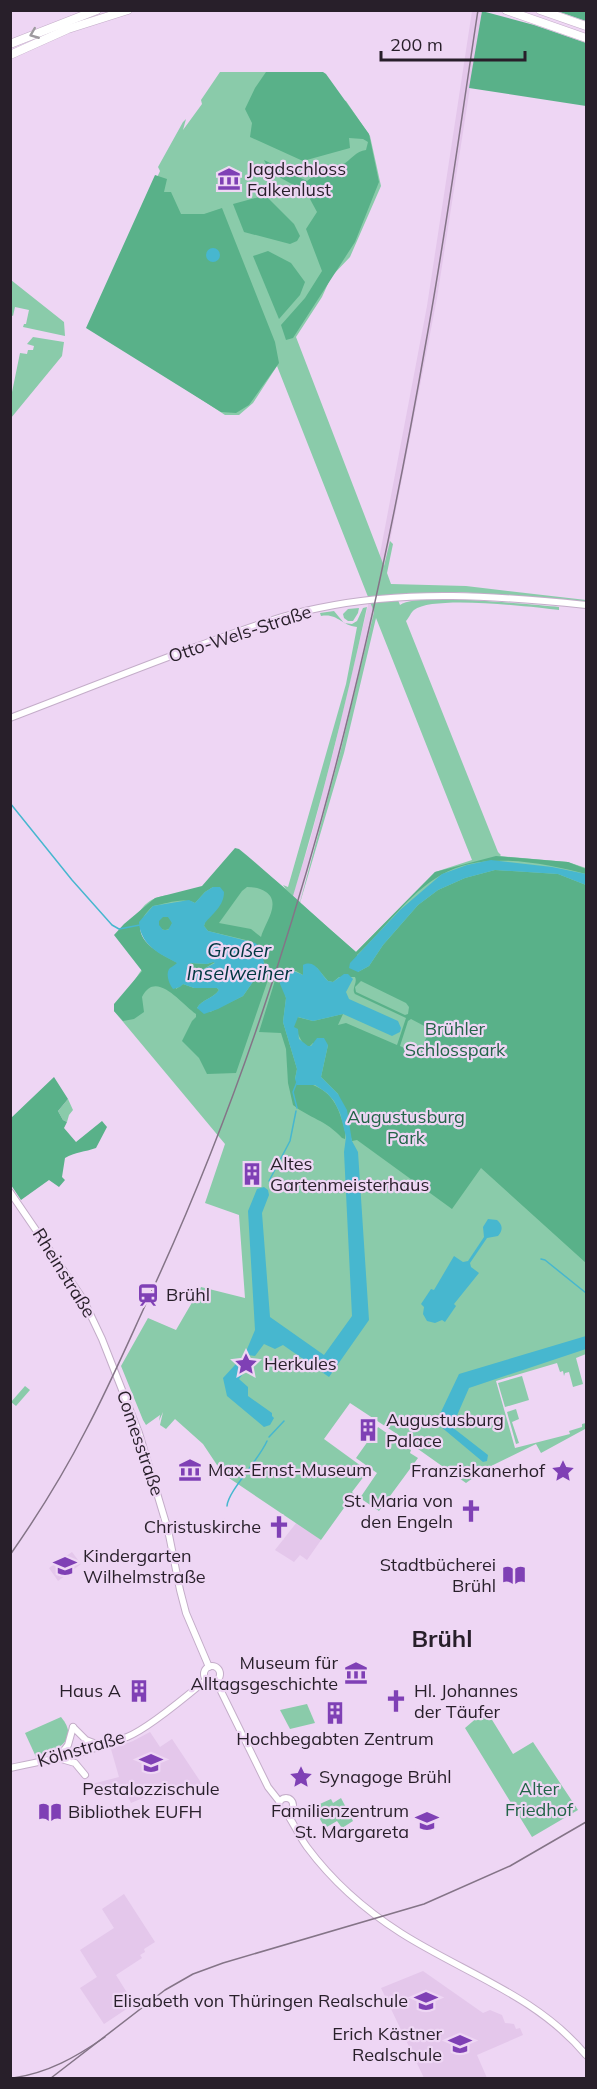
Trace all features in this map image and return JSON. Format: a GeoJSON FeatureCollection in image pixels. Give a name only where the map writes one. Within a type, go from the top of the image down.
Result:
{"type":"FeatureCollection","features":[{"type":"Feature","properties":{"kind":"highway"},"geometry":{"type":"LineString","coordinates":[[10,44],[97,10]]}},
{"type":"Feature","properties":{"kind":"highway"},"geometry":{"type":"LineString","coordinates":[[10,55],[68,29],[128,10]]}},
{"type":"Feature","properties":{"kind":"highway"},"geometry":{"type":"LineString","coordinates":[[506,10],[586,38]]}},
{"type":"Feature","properties":{"kind":"highway"},"geometry":{"type":"LineString","coordinates":[[540,10],[586,26]]}},
{"type":"Feature","properties":{"kind":"main road","name":"Otto-Wels-Straße"},"geometry":{"type":"LineString","coordinates":[[10,718],[225,636],[322,607],[384,598],[429,595],[499,597],[586,605]]}},
{"type":"Feature","properties":{"kind":"main road","name":"Rheinstraße"},"geometry":{"type":"LineString","coordinates":[[10,1192],[83,1299],[110,1358]]}},
{"type":"Feature","properties":{"kind":"main road","name":"Comesstraße"},"geometry":{"type":"LineString","coordinates":[[110,1358],[139,1433],[165,1517],[176,1578],[186,1612],[209,1667]]}},
{"type":"Feature","properties":{"kind":"main road"},"geometry":{"type":"LineString","coordinates":[[214,1666],[219,1671],[220,1675],[216,1681],[206,1680],[204,1672],[209,1667],[214,1666]]}},
{"type":"Feature","properties":{"kind":"main road","name":"Kölnstraße"},"geometry":{"type":"LineString","coordinates":[[10,1768],[57,1758],[133,1735],[206,1680]]}},
{"type":"Feature","properties":{"kind":"main road"},"geometry":{"type":"LineString","coordinates":[[216,1681],[264,1780],[279,1802],[280,1809],[286,1812],[319,1862],[343,1889],[389,1925],[423,1946],[536,2008],[559,2026],[586,2055]]}},
{"type":"Feature","properties":{"kind":"main road"},"geometry":{"type":"LineString","coordinates":[[85,1775],[75,1763],[57,1758],[68,1745],[73,1727],[86,1740],[100,1746]]}},
{"type":"Feature","properties":{"kind":"main road"},"geometry":{"type":"LineString","coordinates":[[279,1802],[285,1798],[292,1801],[292,1809],[286,1812]]}},
{"type":"Feature","properties":{"kind":"shaded area"},"geometry":{"type":"Polygon","coordinates":[[[472,11],[482,11],[437,298],[390,541],[341,749],[286,952],[290,904],[310,841],[334,749],[379,559],[427,306],[472,11]]]}},
{"type":"Feature","properties":{"kind":"shaded area"},"geometry":{"type":"Polygon","coordinates":[[[297,1522],[321,1540],[307,1560],[300,1555],[294,1562],[275,1550],[297,1522]]]}},
{"type":"Feature","properties":{"kind":"shaded area","name":"Kindergarten Wilhelmstraße"},"geometry":{"type":"Polygon","coordinates":[[[72,1552],[81,1564],[58,1581],[49,1568],[72,1552]]]}},
{"type":"Feature","properties":{"kind":"shaded area","name":"Pestalozzischule"},"geometry":{"type":"Polygon","coordinates":[[[150,1732],[160,1747],[172,1739],[202,1784],[178,1797],[171,1786],[131,1803],[122,1784],[94,1792],[92,1784],[119,1777],[111,1749],[150,1732]]]}},
{"type":"Feature","properties":{"kind":"shaded area"},"geometry":{"type":"Polygon","coordinates":[[[124,1894],[155,1942],[144,1949],[145,1952],[140,1955],[142,1958],[116,1975],[134,2004],[104,2024],[80,1988],[97,1977],[80,1950],[114,1928],[102,1909],[124,1894]]]}},
{"type":"Feature","properties":{"kind":"shaded area"},"geometry":{"type":"Polygon","coordinates":[[[423,1971],[483,2013],[490,2010],[502,2015],[505,2023],[514,2024],[516,2029],[520,2028],[523,2035],[477,2055],[487,2078],[424,2078],[381,1988],[423,1971]]]}},
{"type":"Feature","properties":{"kind":"green space"},"geometry":{"type":"Polygon","coordinates":[[[482,11],[534,25],[586,43],[586,106],[469,88],[482,11]]]}},
{"type":"Feature","properties":{"kind":"green space"},"geometry":{"type":"Polygon","coordinates":[[[557,11],[586,11],[586,21],[557,11]]]}},
{"type":"Feature","properties":{"kind":"green space","name":"Augustusburg Park"},"geometry":{"type":"Polygon","coordinates":[[[220,72],[266,72],[346,101],[370,136],[381,186],[350,257],[331,277],[322,297],[296,337],[384,566],[390,541],[393,544],[387,573],[391,584],[466,586],[586,600],[586,602],[460,592],[396,595],[400,605],[411,601],[451,599],[559,607],[559,610],[484,603],[441,603],[414,610],[406,621],[500,856],[568,862],[586,868],[586,1354],[576,1358],[583,1384],[573,1387],[569,1372],[564,1376],[557,1363],[496,1381],[515,1448],[570,1434],[569,1431],[582,1427],[582,1424],[586,1423],[586,1431],[585,1429],[541,1453],[536,1444],[487,1468],[466,1483],[350,1403],[324,1439],[368,1471],[321,1540],[223,1474],[203,1444],[175,1419],[166,1429],[160,1425],[163,1412],[159,1421],[160,1415],[146,1425],[121,1366],[148,1318],[176,1330],[201,1287],[245,1298],[239,1215],[205,1203],[225,1144],[114,1011],[154,951],[138,915],[143,907],[155,898],[171,895],[196,896],[239,851],[286,889],[283,885],[288,887],[346,684],[357,627],[345,623],[352,624],[357,621],[363,608],[367,607],[333,752],[293,896],[300,902],[341,749],[374,612],[277,366],[253,403],[239,415],[225,415],[187,390],[141,212],[160,171],[158,167],[183,122],[186,119],[183,130],[202,104],[201,100],[220,72]],[[376,618],[344,753],[300,903],[356,952],[435,872],[472,860],[376,618]]]}},
{"type":"Feature","properties":{"kind":"green space"},"geometry":{"type":"Polygon","coordinates":[[[266,72],[323,72],[326,74],[369,134],[379,182],[355,242],[293,338],[286,340],[281,325],[305,298],[322,271],[306,229],[317,212],[304,188],[299,188],[270,172],[264,160],[307,181],[338,167],[359,152],[366,150],[368,142],[363,139],[349,138],[350,148],[303,161],[250,137],[252,123],[245,109],[266,72]]]}},
{"type":"Feature","properties":{"kind":"green space"},"geometry":{"type":"Polygon","coordinates":[[[155,175],[167,179],[164,192],[171,192],[181,214],[204,214],[222,208],[275,342],[279,363],[249,405],[236,413],[221,412],[86,328],[155,175]]]}},
{"type":"Feature","properties":{"kind":"green space"},"geometry":{"type":"Polygon","coordinates":[[[267,197],[294,224],[300,236],[297,241],[290,244],[244,232],[233,204],[267,197]]]}},
{"type":"Feature","properties":{"kind":"green space"},"geometry":{"type":"Polygon","coordinates":[[[268,251],[291,263],[305,282],[300,295],[279,319],[253,256],[268,251]]]}},
{"type":"Feature","properties":{"kind":"green space"},"geometry":{"type":"Polygon","coordinates":[[[11,280],[64,322],[65,336],[23,327],[26,324],[29,310],[15,307],[13,316],[11,315],[11,280]]]}},
{"type":"Feature","properties":{"kind":"green space"},"geometry":{"type":"Polygon","coordinates":[[[33,337],[64,342],[62,356],[11,418],[11,397],[20,353],[27,354],[28,350],[33,350],[34,346],[27,344],[33,337]]]}},
{"type":"Feature","properties":{"kind":"green space"},"geometry":{"type":"Polygon","coordinates":[[[359,608],[353,621],[344,618],[343,614],[348,609],[359,608]]]}},
{"type":"Feature","properties":{"kind":"green space"},"geometry":{"type":"Polygon","coordinates":[[[334,611],[343,622],[331,616],[321,616],[320,613],[334,611]]]}},
{"type":"Feature","properties":{"kind":"green space","name":"Brühler Schlosspark"},"geometry":{"type":"Polygon","coordinates":[[[235,848],[239,849],[356,952],[435,872],[496,856],[568,862],[586,869],[586,874],[513,861],[475,863],[457,867],[441,875],[418,892],[357,955],[358,972],[369,966],[383,945],[418,905],[438,890],[465,878],[495,870],[558,874],[586,885],[586,1263],[481,1168],[452,1209],[357,1140],[352,1141],[338,1094],[321,1077],[328,1045],[313,1043],[309,1047],[303,1043],[293,1027],[297,1017],[313,1021],[343,1014],[338,1025],[346,1023],[397,1045],[406,1018],[355,994],[354,990],[356,981],[355,977],[339,977],[333,982],[328,981],[317,968],[303,969],[303,975],[296,971],[281,971],[267,967],[250,941],[208,931],[204,926],[213,887],[195,903],[180,901],[153,906],[144,916],[141,932],[144,940],[151,946],[178,963],[175,966],[176,989],[183,984],[194,988],[217,988],[219,990],[197,1008],[210,1012],[243,996],[261,970],[271,971],[236,1073],[207,1074],[199,1058],[182,1041],[196,1014],[161,987],[154,986],[148,989],[142,997],[144,1012],[134,1019],[123,1021],[114,1011],[114,1004],[142,971],[114,935],[155,898],[202,886],[235,848]],[[247,887],[219,923],[251,929],[261,937],[271,914],[271,897],[257,888],[247,887]],[[361,981],[355,987],[356,992],[405,1015],[408,1014],[409,1007],[406,1003],[361,981]],[[411,1019],[408,1021],[400,1046],[419,1055],[430,1029],[411,1019]]]}},
{"type":"Feature","properties":{"kind":"green space"},"geometry":{"type":"Polygon","coordinates":[[[165,916],[170,918],[172,923],[170,928],[165,930],[160,928],[158,923],[160,918],[165,916]]]}},
{"type":"Feature","properties":{"kind":"green space"},"geometry":{"type":"Polygon","coordinates":[[[215,962],[202,970],[203,976],[188,974],[190,963],[215,962]]]}},
{"type":"Feature","properties":{"kind":"green space"},"geometry":{"type":"Polygon","coordinates":[[[277,974],[280,975],[286,998],[283,1022],[297,1069],[295,1079],[319,1088],[335,1103],[342,1120],[345,1139],[330,1127],[293,1105],[288,1083],[286,1049],[281,1033],[259,1032],[277,974]]]}},
{"type":"Feature","properties":{"kind":"green space"},"geometry":{"type":"Polygon","coordinates":[[[54,1077],[68,1099],[58,1111],[63,1120],[67,1122],[64,1128],[76,1142],[102,1121],[107,1127],[96,1148],[65,1158],[62,1177],[65,1180],[59,1187],[49,1180],[21,1200],[11,1185],[11,1118],[54,1077]]]}},
{"type":"Feature","properties":{"kind":"green space"},"geometry":{"type":"Polygon","coordinates":[[[68,1099],[73,1110],[67,1122],[63,1120],[58,1111],[68,1099]]]}},
{"type":"Feature","properties":{"kind":"green space"},"geometry":{"type":"Polygon","coordinates":[[[522,1376],[529,1400],[505,1407],[498,1383],[522,1376]]]}},
{"type":"Feature","properties":{"kind":"green space"},"geometry":{"type":"Polygon","coordinates":[[[25,1386],[30,1390],[16,1406],[11,1402],[25,1386]]]}},
{"type":"Feature","properties":{"kind":"green space"},"geometry":{"type":"Polygon","coordinates":[[[516,1409],[519,1419],[512,1422],[519,1443],[516,1444],[507,1412],[516,1409]]]}},
{"type":"Feature","properties":{"kind":"green space"},"geometry":{"type":"Polygon","coordinates":[[[378,1427],[411,1450],[410,1453],[418,1458],[379,1511],[360,1498],[377,1473],[356,1458],[378,1427]]]}},
{"type":"Feature","properties":{"kind":"green space"},"geometry":{"type":"Polygon","coordinates":[[[307,1704],[315,1723],[290,1729],[280,1710],[307,1704]]]}},
{"type":"Feature","properties":{"kind":"green space","name":"Alter Friedhof"},"geometry":{"type":"Polygon","coordinates":[[[486,1710],[513,1754],[533,1742],[578,1810],[532,1837],[465,1728],[486,1710]]]}},
{"type":"Feature","properties":{"kind":"green space"},"geometry":{"type":"Polygon","coordinates":[[[61,1717],[66,1725],[67,1739],[58,1748],[36,1757],[25,1733],[61,1717]]]}},
{"type":"Feature","properties":{"kind":"green space"},"geometry":{"type":"Polygon","coordinates":[[[341,1798],[353,1821],[342,1828],[337,1821],[325,1828],[313,1807],[331,1799],[333,1803],[341,1798]]]}},
{"type":"Feature","properties":{"kind":"water"},"geometry":{"type":"Polygon","coordinates":[[[213,248],[218,250],[220,255],[218,260],[213,262],[208,260],[206,255],[208,250],[213,248]]]}},
{"type":"Feature","properties":{"kind":"water"},"geometry":{"type":"Polygon","coordinates":[[[491,860],[552,867],[586,874],[586,885],[558,874],[495,870],[465,878],[438,890],[418,905],[383,945],[369,966],[358,972],[349,968],[350,963],[400,910],[442,874],[491,860]]]}},
{"type":"Feature","properties":{"kind":"water","name":"Großer Inselweiher"},"geometry":{"type":"Polygon","coordinates":[[[213,887],[220,887],[224,892],[220,905],[205,923],[204,926],[208,931],[255,943],[263,950],[264,964],[274,970],[289,969],[303,975],[303,965],[311,964],[328,981],[333,982],[344,974],[348,974],[353,979],[346,992],[349,999],[398,1021],[401,1028],[400,1032],[392,1036],[343,1014],[313,1021],[298,1017],[294,1027],[298,1029],[299,1039],[308,1046],[311,1046],[317,1038],[324,1038],[328,1045],[321,1077],[338,1094],[347,1110],[352,1141],[358,1152],[369,1320],[329,1377],[283,1345],[275,1349],[264,1344],[255,1356],[248,1355],[245,1361],[248,1367],[239,1379],[248,1387],[248,1396],[272,1413],[274,1418],[270,1425],[264,1427],[227,1396],[223,1378],[245,1354],[255,1330],[248,1211],[257,1189],[264,1187],[268,1190],[269,1195],[262,1213],[270,1317],[324,1355],[352,1316],[344,1152],[346,1137],[340,1113],[327,1093],[315,1085],[297,1085],[295,1079],[297,1069],[283,1022],[286,998],[280,984],[280,975],[262,969],[243,996],[204,1014],[197,1008],[219,990],[217,988],[194,988],[183,984],[173,989],[168,973],[170,968],[177,963],[152,948],[143,937],[139,922],[153,906],[189,900],[195,903],[213,887]],[[163,917],[159,925],[163,930],[168,930],[172,923],[168,917],[163,917]],[[190,963],[188,974],[203,976],[202,970],[215,963],[190,963]]]}},
{"type":"Feature","properties":{"kind":"water"},"geometry":{"type":"Polygon","coordinates":[[[488,1219],[497,1220],[501,1230],[498,1236],[487,1238],[470,1263],[471,1267],[479,1273],[454,1304],[456,1306],[445,1322],[442,1320],[435,1323],[427,1321],[423,1314],[424,1307],[421,1304],[431,1289],[434,1290],[454,1256],[463,1262],[468,1261],[484,1237],[483,1227],[488,1219]]]}},
{"type":"Feature","properties":{"kind":"water"},"geometry":{"type":"Polygon","coordinates":[[[586,1336],[586,1349],[469,1388],[452,1427],[488,1455],[487,1461],[483,1462],[440,1426],[440,1414],[459,1374],[586,1336]]]}},
{"type":"Feature","properties":{"kind":"waterway"},"geometry":{"type":"LineString","coordinates":[[10,803],[72,880],[112,925],[119,929],[140,925]]}},
{"type":"Feature","properties":{"kind":"waterway"},"geometry":{"type":"LineString","coordinates":[[297,1082],[293,1092],[297,1108]]}},
{"type":"Feature","properties":{"kind":"waterway"},"geometry":{"type":"LineString","coordinates":[[269,1181],[290,1141],[296,1111]]}},
{"type":"Feature","properties":{"kind":"waterway"},"geometry":{"type":"LineString","coordinates":[[541,1259],[586,1293]]}},
{"type":"Feature","properties":{"kind":"waterway"},"geometry":{"type":"LineString","coordinates":[[269,1437],[284,1421]]}},
{"type":"Feature","properties":{"kind":"waterway"},"geometry":{"type":"LineString","coordinates":[[227,1506],[233,1492],[267,1441]]}},
{"type":"Feature","properties":{"kind":"tram line"},"geometry":{"type":"LineString","coordinates":[[51,2078],[165,1990],[193,1974],[223,1963],[424,1904],[510,1866],[586,1822]]}},
{"type":"Feature","properties":{"kind":"railway"},"geometry":{"type":"LineString","coordinates":[[10,1555],[31,1525],[78,1446],[156,1282],[204,1169],[248,1055],[286,938],[321,821],[352,702],[404,462],[447,218],[478,10]]}},
{"type":"Feature","properties":{"kind":"railway"},"geometry":{"type":"LineString","coordinates":[[13,2078],[26,2076],[61,2063],[105,2037]]}},
{"type":"Feature","properties":{"kind":"place","name":"Jagdschloss Falkenlust"},"geometry":{"type":"Point","coordinates":[229,179]}},
{"type":"Feature","properties":{"kind":"place","name":"Altes Gartenmeisterhaus"},"geometry":{"type":"Point","coordinates":[252,1174]}},
{"type":"Feature","properties":{"kind":"place","name":"Brühl"},"geometry":{"type":"Point","coordinates":[148,1295]}},
{"type":"Feature","properties":{"kind":"place","name":"Herkules"},"geometry":{"type":"Point","coordinates":[246,1364]}},
{"type":"Feature","properties":{"kind":"place","name":"Augustusburg Palace"},"geometry":{"type":"Point","coordinates":[368,1430]}},
{"type":"Feature","properties":{"kind":"place","name":"Max-Ernst-Museum"},"geometry":{"type":"Point","coordinates":[190,1470]}},
{"type":"Feature","properties":{"kind":"place","name":"Franziskanerhof"},"geometry":{"type":"Point","coordinates":[563,1471]}},
{"type":"Feature","properties":{"kind":"place","name":"St. Maria von den Engeln"},"geometry":{"type":"Point","coordinates":[471,1511]}},
{"type":"Feature","properties":{"kind":"place","name":"Christuskirche"},"geometry":{"type":"Point","coordinates":[279,1527]}},
{"type":"Feature","properties":{"kind":"place","name":"Kindergarten Wilhelmstraße"},"geometry":{"type":"Point","coordinates":[65,1566]}},
{"type":"Feature","properties":{"kind":"place","name":"Stadtbücherei Brühl"},"geometry":{"type":"Point","coordinates":[514,1575]}},
{"type":"Feature","properties":{"kind":"place","name":"Museum für Alltagsgeschichte"},"geometry":{"type":"Point","coordinates":[356,1673]}},
{"type":"Feature","properties":{"kind":"place","name":"Haus A"},"geometry":{"type":"Point","coordinates":[139,1691]}},
{"type":"Feature","properties":{"kind":"place","name":"Hl. Johannes der Täufer"},"geometry":{"type":"Point","coordinates":[396,1701]}},
{"type":"Feature","properties":{"kind":"place","name":"Hochbegabten Zentrum"},"geometry":{"type":"Point","coordinates":[335,1713]}},
{"type":"Feature","properties":{"kind":"place","name":"Pestalozzischule"},"geometry":{"type":"Point","coordinates":[151,1763]}},
{"type":"Feature","properties":{"kind":"place","name":"Synagoge Brühl"},"geometry":{"type":"Point","coordinates":[301,1777]}},
{"type":"Feature","properties":{"kind":"place","name":"Bibliothek EUFH"},"geometry":{"type":"Point","coordinates":[50,1812]}},
{"type":"Feature","properties":{"kind":"place","name":"Familienzentrum St. Margareta"},"geometry":{"type":"Point","coordinates":[427,1821]}},
{"type":"Feature","properties":{"kind":"place","name":"Elisabeth von Thüringen Realschule"},"geometry":{"type":"Point","coordinates":[426,2001]}},
{"type":"Feature","properties":{"kind":"place","name":"Erich Kästner Realschule"},"geometry":{"type":"Point","coordinates":[460,2044]}},
{"type":"Feature","properties":{"kind":"district","name":"Brühl"},"geometry":{"type":"Point","coordinates":[442,1639]}}]}
